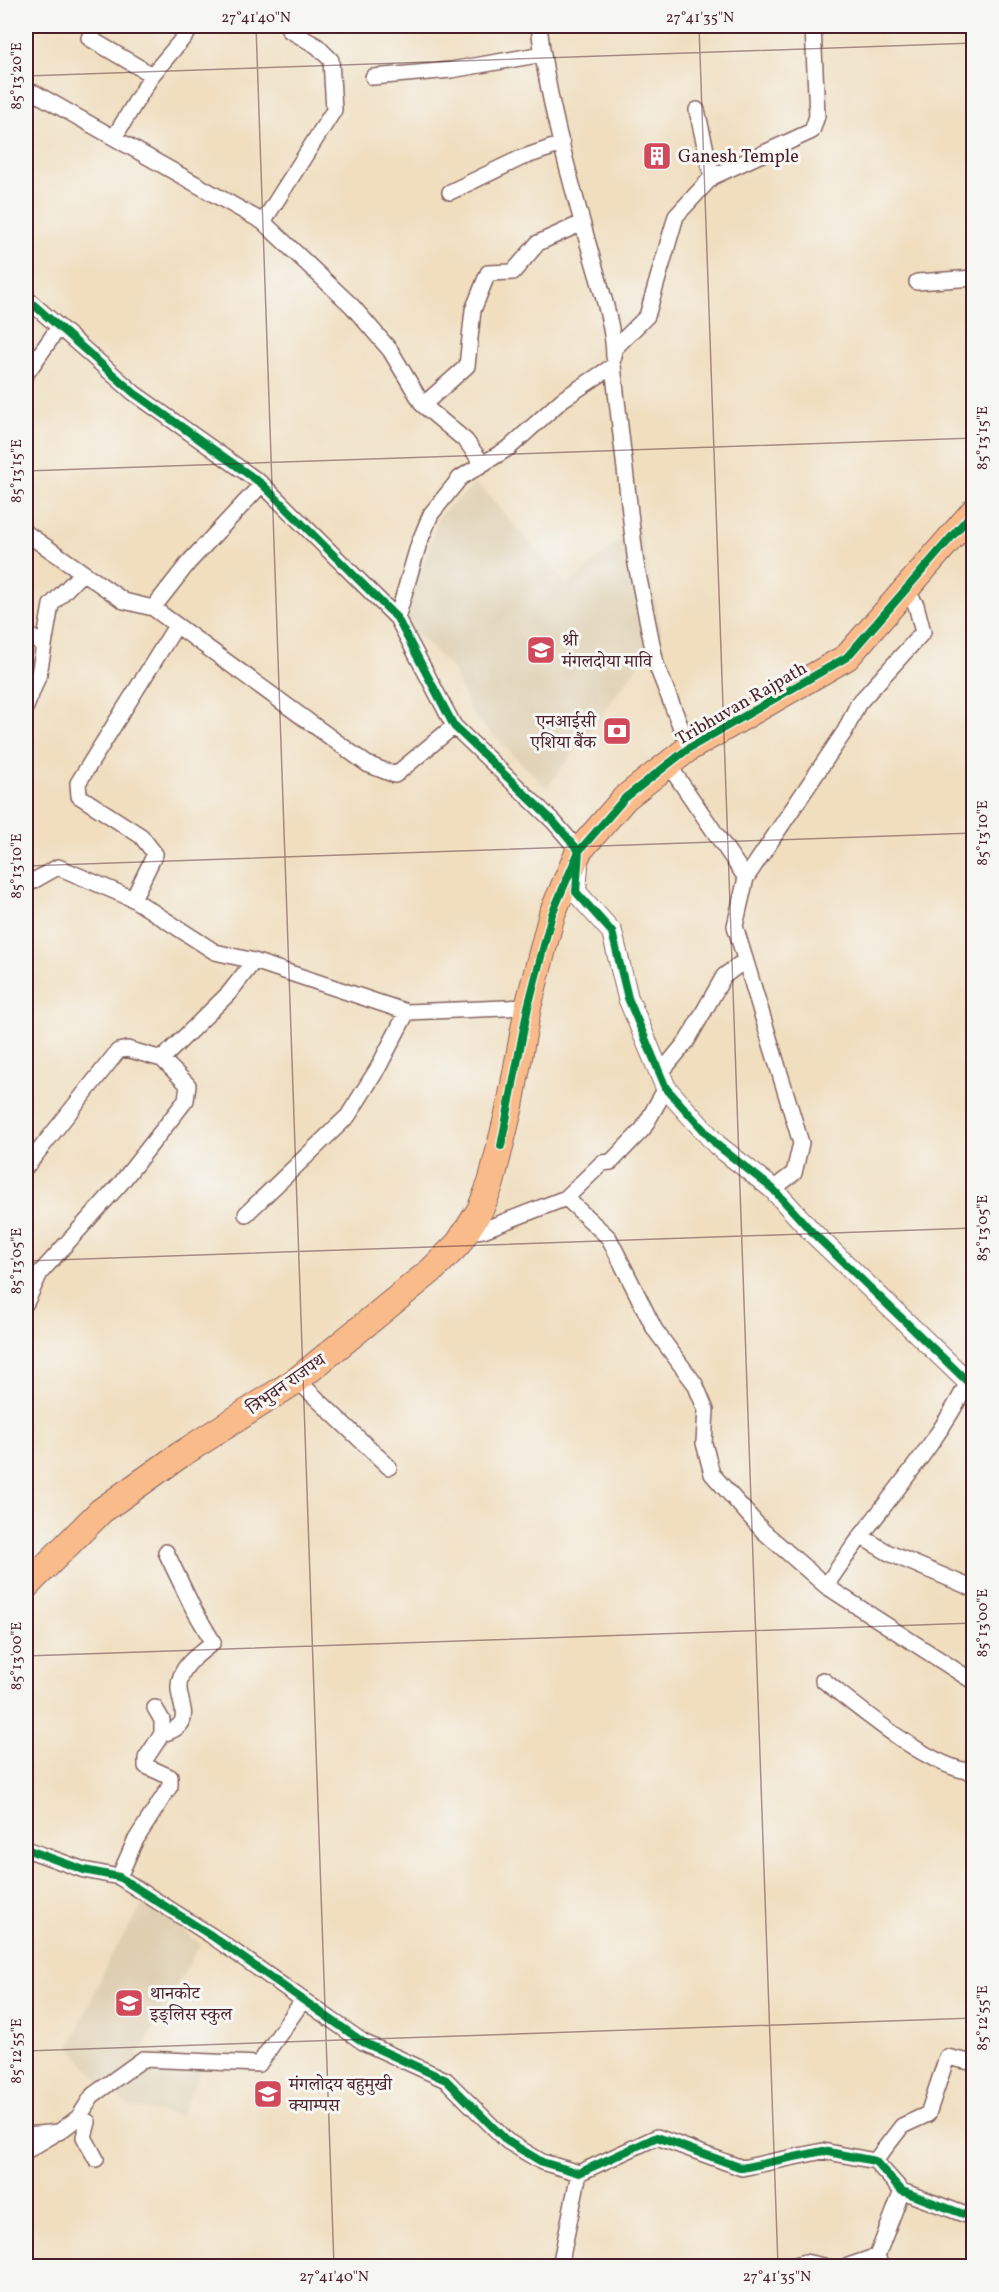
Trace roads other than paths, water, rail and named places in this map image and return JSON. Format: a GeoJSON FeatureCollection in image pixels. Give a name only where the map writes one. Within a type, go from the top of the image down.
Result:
{"type":"FeatureCollection","features":[{"type":"Feature","properties":{"kind":"highway","name":"Tribhuvan Rajpath"},"geometry":{"type":"LineString","coordinates":[[501,1146],[528,1007],[552,914],[579,851],[625,798],[689,748],[847,657],[974,511]]}},
{"type":"Feature","properties":{"kind":"highway","name":"त्रिभुवन राजपथ"},"geometry":{"type":"LineString","coordinates":[[26,1586],[101,1511],[180,1455],[297,1380],[432,1270],[467,1232],[480,1210],[501,1146]]}},
{"type":"Feature","properties":{"kind":"street"},"geometry":{"type":"LineString","coordinates":[[97,26],[89,38],[152,75]]}},
{"type":"Feature","properties":{"kind":"street"},"geometry":{"type":"LineString","coordinates":[[115,136],[152,75],[190,30],[190,26]]}},
{"type":"Feature","properties":{"kind":"street"},"geometry":{"type":"LineString","coordinates":[[263,222],[334,110],[331,60],[317,46],[289,30],[288,26]]}},
{"type":"Feature","properties":{"kind":"street"},"geometry":{"type":"LineString","coordinates":[[539,26],[562,144],[614,349],[631,540],[656,664],[689,748]]}},
{"type":"Feature","properties":{"kind":"street"},"geometry":{"type":"LineString","coordinates":[[614,349],[647,315],[676,216],[712,177],[812,131],[818,116],[813,26]]}},
{"type":"Feature","properties":{"kind":"street"},"geometry":{"type":"LineString","coordinates":[[373,77],[451,70],[543,54]]}},
{"type":"Feature","properties":{"kind":"street"},"geometry":{"type":"LineString","coordinates":[[26,93],[35,93],[115,136],[263,222],[352,306],[390,350],[423,405],[466,441],[482,463]]}},
{"type":"Feature","properties":{"kind":"street"},"geometry":{"type":"LineString","coordinates":[[698,110],[712,177]]}},
{"type":"Feature","properties":{"kind":"street"},"geometry":{"type":"LineString","coordinates":[[450,192],[521,158],[562,144]]}},
{"type":"Feature","properties":{"kind":"street"},"geometry":{"type":"LineString","coordinates":[[423,405],[467,366],[473,310],[488,273],[513,272],[538,243],[582,223]]}},
{"type":"Feature","properties":{"kind":"street"},"geometry":{"type":"LineString","coordinates":[[916,282],[974,278]]}},
{"type":"Feature","properties":{"kind":"street"},"geometry":{"type":"LineString","coordinates":[[26,297],[134,393],[262,484],[397,618],[454,726],[554,822],[579,851],[576,892],[612,932],[628,998],[663,1081],[717,1145],[773,1189],[813,1233],[972,1385],[860,1536],[826,1586]]}},
{"type":"Feature","properties":{"kind":"street"},"geometry":{"type":"LineString","coordinates":[[26,374],[59,327]]}},
{"type":"Feature","properties":{"kind":"street"},"geometry":{"type":"LineString","coordinates":[[397,618],[419,543],[431,514],[460,478],[510,447],[562,399],[614,366]]}},
{"type":"Feature","properties":{"kind":"street"},"geometry":{"type":"LineString","coordinates":[[153,608],[189,562],[262,484]]}},
{"type":"Feature","properties":{"kind":"street"},"geometry":{"type":"LineString","coordinates":[[26,533],[81,574],[124,601],[153,608],[367,764],[395,775],[454,726]]}},
{"type":"Feature","properties":{"kind":"street"},"geometry":{"type":"LineString","coordinates":[[26,707],[39,674],[51,605],[81,574]]}},
{"type":"Feature","properties":{"kind":"street"},"geometry":{"type":"LineString","coordinates":[[773,1189],[794,1173],[801,1143],[764,1015],[744,962],[735,926],[746,878],[845,731],[858,704],[923,632],[916,605],[905,588]]}},
{"type":"Feature","properties":{"kind":"street"},"geometry":{"type":"LineString","coordinates":[[133,899],[155,854],[141,836],[79,796],[78,783],[176,626]]}},
{"type":"Feature","properties":{"kind":"street"},"geometry":{"type":"LineString","coordinates":[[26,634],[44,644]]}},
{"type":"Feature","properties":{"kind":"street"},"geometry":{"type":"LineString","coordinates":[[668,764],[746,878]]}},
{"type":"Feature","properties":{"kind":"street"},"geometry":{"type":"LineString","coordinates":[[26,885],[58,867],[133,899],[215,951],[254,961],[407,1012],[528,1007]]}},
{"type":"Feature","properties":{"kind":"street"},"geometry":{"type":"LineString","coordinates":[[162,1059],[229,993],[254,961]]}},
{"type":"Feature","properties":{"kind":"street"},"geometry":{"type":"LineString","coordinates":[[467,1232],[483,1230],[566,1198],[602,1163],[611,1162],[643,1129],[663,1081],[724,976],[744,962]]}},
{"type":"Feature","properties":{"kind":"street"},"geometry":{"type":"LineString","coordinates":[[246,1214],[348,1116],[378,1068],[407,1012]]}},
{"type":"Feature","properties":{"kind":"street"},"geometry":{"type":"LineString","coordinates":[[26,1167],[118,1051],[127,1049],[162,1059],[188,1085],[186,1100],[121,1183],[40,1274],[26,1303]]}},
{"type":"Feature","properties":{"kind":"street"},"geometry":{"type":"LineString","coordinates":[[566,1198],[609,1238],[656,1330],[695,1384],[706,1410],[704,1443],[712,1474],[763,1531],[826,1586],[974,1682]]}},
{"type":"Feature","properties":{"kind":"street"},"geometry":{"type":"LineString","coordinates":[[297,1380],[389,1467]]}},
{"type":"Feature","properties":{"kind":"street"},"geometry":{"type":"LineString","coordinates":[[860,1536],[889,1553],[974,1589]]}},
{"type":"Feature","properties":{"kind":"street"},"geometry":{"type":"LineString","coordinates":[[162,1734],[173,1731],[183,1721],[185,1713],[181,1704],[179,1679],[185,1668],[213,1642],[193,1608],[166,1552]]}},
{"type":"Feature","properties":{"kind":"street"},"geometry":{"type":"LineString","coordinates":[[823,1680],[862,1711],[934,1758],[964,1772],[974,1772]]}},
{"type":"Feature","properties":{"kind":"street"},"geometry":{"type":"LineString","coordinates":[[119,1877],[135,1841],[170,1786],[170,1777],[146,1766],[145,1761],[162,1734],[162,1720],[155,1708]]}},
{"type":"Feature","properties":{"kind":"street"},"geometry":{"type":"LineString","coordinates":[[26,1849],[84,1870],[119,1877],[363,2042],[446,2080],[507,2140],[542,2162],[579,2173],[657,2137],[742,2168],[823,2151],[875,2161],[902,2191],[974,2218]]}},
{"type":"Feature","properties":{"kind":"street"},"geometry":{"type":"LineString","coordinates":[[26,2151],[59,2132],[79,2116],[93,2095],[143,2059],[260,2064],[303,2000]]}},
{"type":"Feature","properties":{"kind":"street"},"geometry":{"type":"LineString","coordinates":[[875,2161],[902,2126],[927,2114],[947,2058],[974,2063]]}},
{"type":"Feature","properties":{"kind":"street"},"geometry":{"type":"LineString","coordinates":[[79,2116],[88,2122],[84,2136],[96,2159]]}},
{"type":"Feature","properties":{"kind":"street"},"geometry":{"type":"LineString","coordinates":[[26,2135],[59,2132]]}},
{"type":"Feature","properties":{"kind":"street"},"geometry":{"type":"LineString","coordinates":[[560,2266],[579,2173]]}},
{"type":"Feature","properties":{"kind":"street"},"geometry":{"type":"LineString","coordinates":[[848,2266],[879,2261],[902,2191]]}},
{"type":"Feature","properties":{"kind":"street"},"geometry":{"type":"LineString","coordinates":[[792,2266],[805,2262],[824,2266]]}},
{"type":"Feature","properties":{"kind":"place","name":"Ganesh Temple"},"geometry":{"type":"Point","coordinates":[657,156]}},
{"type":"Feature","properties":{"kind":"place","name":"श्री मंगलदोया मावि"},"geometry":{"type":"Point","coordinates":[541,650]}},
{"type":"Feature","properties":{"kind":"place","name":"एनआईसी एशिया बैंक"},"geometry":{"type":"Point","coordinates":[617,731]}},
{"type":"Feature","properties":{"kind":"place","name":"थानकोट इङ्लिस स्कुल"},"geometry":{"type":"Point","coordinates":[129,2003]}},
{"type":"Feature","properties":{"kind":"place","name":"मंगलोदय बहुमुखी क्याम्पस"},"geometry":{"type":"Point","coordinates":[268,2094]}}]}
